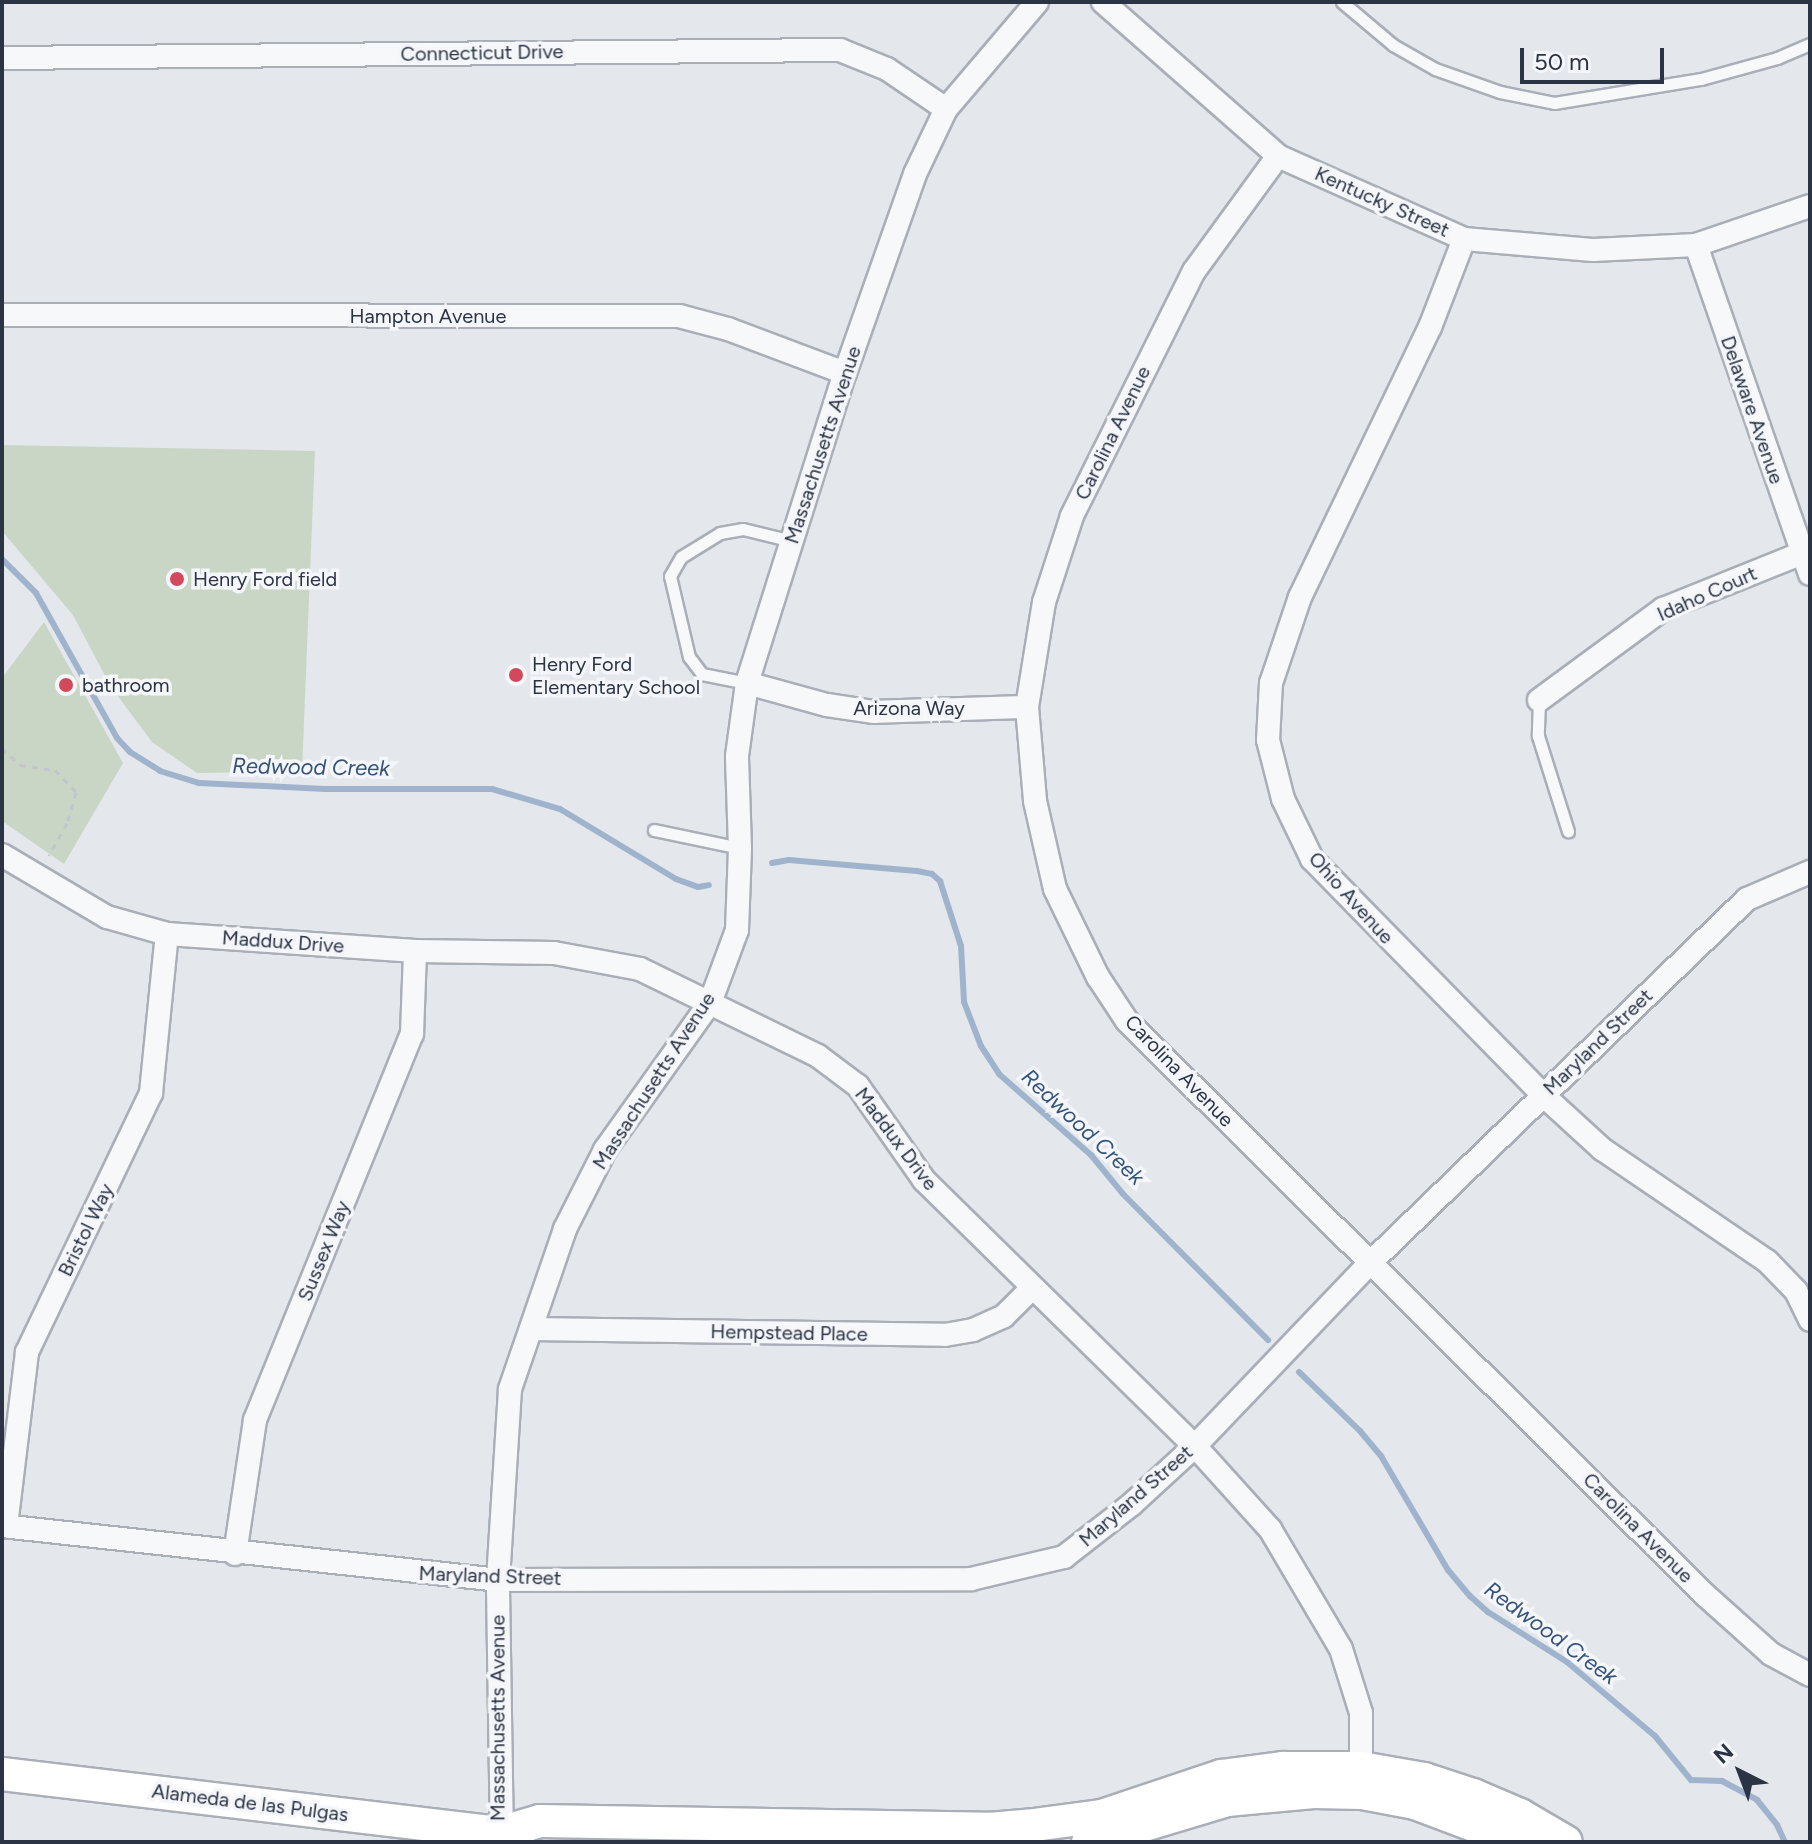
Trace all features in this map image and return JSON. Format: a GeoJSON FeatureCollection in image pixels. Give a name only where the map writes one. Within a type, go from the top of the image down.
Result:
{"type":"FeatureCollection","features":[{"type":"Feature","properties":{"kind":"main road","name":"Alameda de las Pulgas"},"geometry":{"type":"LineString","coordinates":[[2,1774],[504,1840],[540,1821],[1019,1826],[1102,1816],[1221,1776],[1283,1768],[1361,1780],[1518,1842]]}},
{"type":"Feature","properties":{"kind":"main road","name":"Alameda de las Pulgas"},"geometry":{"type":"LineString","coordinates":[[1088,1842],[1227,1800],[1361,1780],[1424,1779],[1520,1815],[1566,1842]]}},
{"type":"Feature","properties":{"kind":"street","name":"Massachusetts Avenue"},"geometry":{"type":"LineString","coordinates":[[504,1840],[498,1580],[510,1389],[565,1229],[605,1150],[710,1003],[737,930],[740,848],[737,756],[747,683],[845,373],[915,174],[946,109],[1037,2]]}},
{"type":"Feature","properties":{"kind":"street","name":"Kentucky Street"},"geometry":{"type":"LineString","coordinates":[[1103,2],[1278,156],[1464,239],[1593,250],[1696,245],[1810,206]]}},
{"type":"Feature","properties":{"kind":"street","name":"Connecticut Drive"},"geometry":{"type":"LineString","coordinates":[[2,58],[840,50],[887,69],[946,109]]}},
{"type":"Feature","properties":{"kind":"street","name":"Carolina Avenue"},"geometry":{"type":"LineString","coordinates":[[1278,156],[1194,271],[1072,516],[1044,602],[1027,707],[1035,801],[1055,889],[1098,977],[1127,1021],[1704,1594],[1771,1654],[1810,1675]]}},
{"type":"Feature","properties":{"kind":"street","name":"Ohio Avenue"},"geometry":{"type":"LineString","coordinates":[[1464,239],[1430,327],[1300,597],[1271,683],[1268,740],[1283,799],[1312,859],[1543,1095],[1602,1149],[1767,1261],[1796,1291],[1810,1320]]}},
{"type":"Feature","properties":{"kind":"street","name":"Delaware Avenue"},"geometry":{"type":"LineString","coordinates":[[1696,245],[1806,564]]}},
{"type":"Feature","properties":{"kind":"street","name":"Hampton Avenue"},"geometry":{"type":"LineString","coordinates":[[2,315],[679,316],[728,329],[845,373]]}},
{"type":"Feature","properties":{"kind":"street","name":"Idaho Court"},"geometry":{"type":"LineString","coordinates":[[1539,700],[1663,609],[1806,564]]}},
{"type":"Feature","properties":{"kind":"street","name":"Arizona Way"},"geometry":{"type":"LineString","coordinates":[[747,683],[827,705],[874,712],[1027,707]]}},
{"type":"Feature","properties":{"kind":"street","name":"Maddux Drive"},"geometry":{"type":"LineString","coordinates":[[2,855],[107,917],[167,934],[415,951],[554,953],[640,969],[818,1056],[858,1086],[924,1180],[1195,1446],[1270,1529],[1341,1649],[1361,1713],[1361,1780]]}},
{"type":"Feature","properties":{"kind":"street","name":"Maryland Street"},"geometry":{"type":"LineString","coordinates":[[4,1526],[235,1554],[498,1580],[971,1579],[1064,1557],[1132,1504],[1195,1446],[1369,1264],[1747,899],[1810,872]]}},
{"type":"Feature","properties":{"kind":"street","name":"Bristol Way"},"geometry":{"type":"LineString","coordinates":[[4,1526],[27,1352],[151,1093],[167,934]]}},
{"type":"Feature","properties":{"kind":"street","name":"Sussex Way"},"geometry":{"type":"LineString","coordinates":[[235,1554],[255,1420],[412,1034],[415,951]]}},
{"type":"Feature","properties":{"kind":"street","name":"Hempstead Place"},"geometry":{"type":"LineString","coordinates":[[531,1329],[945,1335],[973,1330],[1004,1316],[1032,1288]]}},
{"type":"Feature","properties":{"kind":"lane"},"geometry":{"type":"LineString","coordinates":[[1342,2],[1393,45],[1435,69],[1500,92],[1554,103],[1701,79],[1777,58],[1810,44]]}},
{"type":"Feature","properties":{"kind":"lane"},"geometry":{"type":"LineString","coordinates":[[747,683],[702,674],[689,657],[670,576],[681,557],[720,533],[743,529],[792,541]]}},
{"type":"Feature","properties":{"kind":"lane"},"geometry":{"type":"LineString","coordinates":[[1539,700],[1538,736],[1568,831]]}},
{"type":"Feature","properties":{"kind":"lane"},"geometry":{"type":"LineString","coordinates":[[654,830],[740,848]]}},
{"type":"Feature","properties":{"kind":"path"},"geometry":{"type":"LineString","coordinates":[[2,748],[20,765],[55,770],[76,792],[67,823],[49,855]]}},
{"type":"Feature","properties":{"kind":"green space","name":"Henry Ford field"},"geometry":{"type":"Polygon","coordinates":[[[2,445],[315,451],[302,771],[197,773],[152,742],[111,687],[73,615],[2,531],[2,445]]]}},
{"type":"Feature","properties":{"kind":"green space"},"geometry":{"type":"Polygon","coordinates":[[[44,622],[123,763],[64,864],[2,821],[2,678],[44,622]]]}},
{"type":"Feature","properties":{"kind":"waterway","name":"Redwood Creek"},"geometry":{"type":"LineString","coordinates":[[2,559],[36,593],[117,738],[130,752],[160,771],[199,783],[325,789],[492,789],[560,809],[676,879],[698,887],[709,885]]}},
{"type":"Feature","properties":{"kind":"waterway","name":"Redwood Creek"},"geometry":{"type":"LineString","coordinates":[[772,863],[789,860],[917,871],[932,874],[940,881],[961,946],[964,1002],[981,1046],[999,1074],[1091,1155],[1123,1194],[1268,1340]]}},
{"type":"Feature","properties":{"kind":"waterway","name":"Redwood Creek"},"geometry":{"type":"LineString","coordinates":[[1299,1372],[1360,1431],[1381,1456],[1448,1570],[1470,1596],[1488,1612],[1567,1662],[1655,1736],[1691,1780],[1722,1781],[1757,1800],[1777,1825],[1785,1842]]}},
{"type":"Feature","properties":{"kind":"place","name":"Henry Ford field"},"geometry":{"type":"Point","coordinates":[177,579]}},
{"type":"Feature","properties":{"kind":"place","name":"Henry Ford Elementary School"},"geometry":{"type":"Point","coordinates":[516,675]}},
{"type":"Feature","properties":{"kind":"place","name":"bathroom"},"geometry":{"type":"Point","coordinates":[66,685]}}]}
